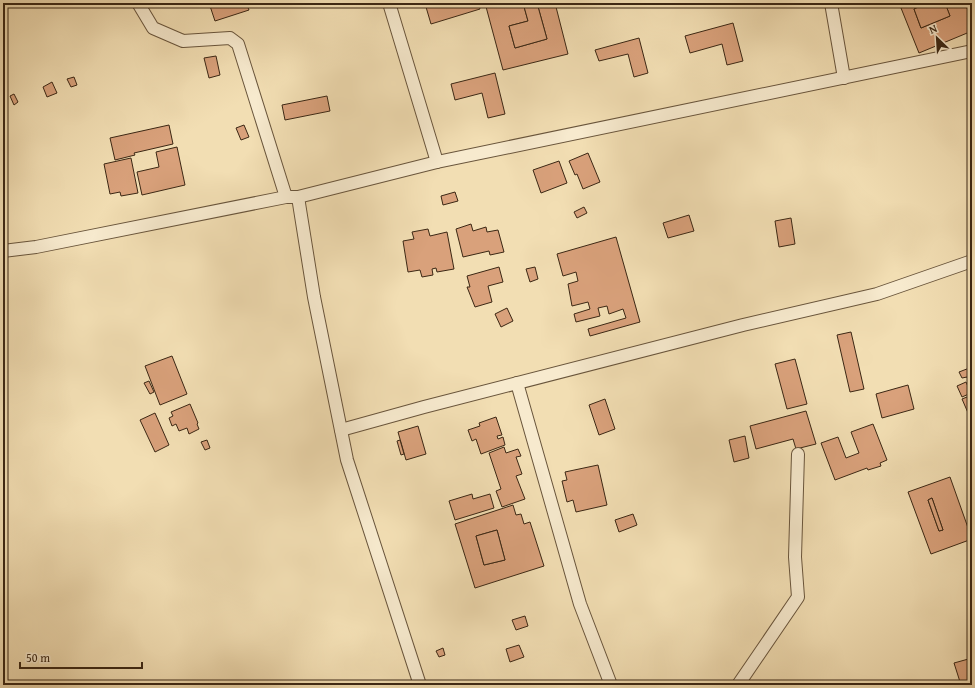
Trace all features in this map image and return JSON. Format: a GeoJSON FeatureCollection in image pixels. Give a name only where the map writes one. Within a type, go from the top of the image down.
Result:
{"type":"FeatureCollection","features":[{"type":"Feature","properties":{"kind":"street"},"geometry":{"type":"LineString","coordinates":[[138,3],[150,25],[183,41],[230,38],[238,44],[292,197],[347,460],[420,685]]}},
{"type":"Feature","properties":{"kind":"street"},"geometry":{"type":"LineString","coordinates":[[389,3],[437,162]]}},
{"type":"Feature","properties":{"kind":"street"},"geometry":{"type":"LineString","coordinates":[[831,3],[844,78]]}},
{"type":"Feature","properties":{"kind":"street"},"geometry":{"type":"LineString","coordinates":[[3,251],[44,246],[292,197],[437,162],[972,51]]}},
{"type":"Feature","properties":{"kind":"street"},"geometry":{"type":"LineString","coordinates":[[341,430],[743,325],[877,294],[972,261]]}},
{"type":"Feature","properties":{"kind":"street"},"geometry":{"type":"LineString","coordinates":[[517,383],[580,604],[611,685]]}},
{"type":"Feature","properties":{"kind":"street"},"geometry":{"type":"LineString","coordinates":[[738,685],[798,597],[795,557],[795,528],[798,503],[798,454]]}},
{"type":"Feature","properties":{"kind":"building"},"geometry":{"type":"Polygon","coordinates":[[[209,3],[246,3],[249,10],[215,21],[209,3]]]}},
{"type":"Feature","properties":{"kind":"building"},"geometry":{"type":"Polygon","coordinates":[[[438,3],[478,3],[480,9],[431,24],[426,7],[438,3]]]}},
{"type":"Feature","properties":{"kind":"building"},"geometry":{"type":"Polygon","coordinates":[[[485,3],[523,3],[528,21],[509,26],[515,48],[547,39],[537,3],[555,3],[568,54],[503,70],[485,3]]]}},
{"type":"Feature","properties":{"kind":"building"},"geometry":{"type":"Polygon","coordinates":[[[523,3],[537,3],[547,39],[515,48],[509,26],[528,21],[523,3]]]}},
{"type":"Feature","properties":{"kind":"building"},"geometry":{"type":"Polygon","coordinates":[[[899,3],[928,3],[914,9],[921,28],[950,16],[945,3],[965,3],[972,21],[972,31],[919,53],[899,3]]]}},
{"type":"Feature","properties":{"kind":"building"},"geometry":{"type":"Polygon","coordinates":[[[928,3],[945,3],[950,16],[921,28],[914,9],[928,3]]]}},
{"type":"Feature","properties":{"kind":"building"},"geometry":{"type":"Polygon","coordinates":[[[733,23],[743,61],[727,65],[722,44],[690,53],[685,36],[733,23]]]}},
{"type":"Feature","properties":{"kind":"building"},"geometry":{"type":"Polygon","coordinates":[[[639,38],[648,73],[634,77],[628,54],[599,61],[595,50],[639,38]]]}},
{"type":"Feature","properties":{"kind":"building"},"geometry":{"type":"Polygon","coordinates":[[[216,56],[220,75],[209,78],[204,58],[216,56]]]}},
{"type":"Feature","properties":{"kind":"building"},"geometry":{"type":"Polygon","coordinates":[[[495,73],[505,114],[488,118],[482,93],[455,100],[451,84],[495,73]]]}},
{"type":"Feature","properties":{"kind":"building"},"geometry":{"type":"Polygon","coordinates":[[[74,77],[77,85],[71,87],[67,79],[74,77]]]}},
{"type":"Feature","properties":{"kind":"building"},"geometry":{"type":"Polygon","coordinates":[[[52,82],[57,93],[47,97],[43,87],[52,82]]]}},
{"type":"Feature","properties":{"kind":"building"},"geometry":{"type":"Polygon","coordinates":[[[14,94],[18,102],[14,105],[10,96],[14,94]]]}},
{"type":"Feature","properties":{"kind":"building"},"geometry":{"type":"Polygon","coordinates":[[[327,96],[330,111],[285,120],[282,105],[327,96]]]}},
{"type":"Feature","properties":{"kind":"building"},"geometry":{"type":"Polygon","coordinates":[[[169,125],[173,144],[134,153],[135,155],[115,160],[110,138],[169,125]]]}},
{"type":"Feature","properties":{"kind":"building"},"geometry":{"type":"Polygon","coordinates":[[[244,125],[249,137],[241,140],[236,128],[244,125]]]}},
{"type":"Feature","properties":{"kind":"building"},"geometry":{"type":"Polygon","coordinates":[[[177,147],[185,185],[142,195],[137,172],[159,167],[156,152],[177,147]]]}},
{"type":"Feature","properties":{"kind":"building"},"geometry":{"type":"Polygon","coordinates":[[[588,153],[600,182],[583,189],[577,174],[575,175],[569,161],[588,153]]]}},
{"type":"Feature","properties":{"kind":"building"},"geometry":{"type":"Polygon","coordinates":[[[131,158],[138,193],[121,196],[120,192],[110,194],[104,164],[131,158]]]}},
{"type":"Feature","properties":{"kind":"building"},"geometry":{"type":"Polygon","coordinates":[[[559,161],[567,183],[541,193],[533,170],[559,161]]]}},
{"type":"Feature","properties":{"kind":"building"},"geometry":{"type":"Polygon","coordinates":[[[455,192],[458,201],[443,205],[441,196],[455,192]]]}},
{"type":"Feature","properties":{"kind":"building"},"geometry":{"type":"Polygon","coordinates":[[[584,207],[587,213],[577,218],[574,212],[584,207]]]}},
{"type":"Feature","properties":{"kind":"building"},"geometry":{"type":"Polygon","coordinates":[[[689,215],[694,231],[668,238],[663,223],[689,215]]]}},
{"type":"Feature","properties":{"kind":"building"},"geometry":{"type":"Polygon","coordinates":[[[791,218],[795,244],[779,247],[775,221],[791,218]]]}},
{"type":"Feature","properties":{"kind":"building"},"geometry":{"type":"Polygon","coordinates":[[[471,224],[473,231],[486,227],[487,232],[498,230],[504,252],[490,255],[489,251],[463,257],[456,229],[471,224]]]}},
{"type":"Feature","properties":{"kind":"building"},"geometry":{"type":"Polygon","coordinates":[[[428,229],[430,236],[447,232],[454,269],[437,272],[436,268],[432,269],[433,275],[422,277],[420,270],[408,272],[403,241],[414,239],[412,232],[428,229]]]}},
{"type":"Feature","properties":{"kind":"building"},"geometry":{"type":"Polygon","coordinates":[[[616,237],[640,322],[590,336],[588,329],[626,318],[623,309],[609,314],[607,306],[598,308],[600,316],[576,322],[574,314],[590,309],[588,302],[572,306],[568,284],[578,281],[576,272],[563,276],[557,254],[616,237]]]}},
{"type":"Feature","properties":{"kind":"building"},"geometry":{"type":"Polygon","coordinates":[[[499,267],[503,282],[488,286],[492,302],[475,307],[467,287],[470,287],[467,276],[499,267]]]}},
{"type":"Feature","properties":{"kind":"building"},"geometry":{"type":"Polygon","coordinates":[[[535,267],[538,279],[530,282],[526,269],[535,267]]]}},
{"type":"Feature","properties":{"kind":"building"},"geometry":{"type":"Polygon","coordinates":[[[507,308],[513,321],[501,327],[495,314],[507,308]]]}},
{"type":"Feature","properties":{"kind":"building"},"geometry":{"type":"Polygon","coordinates":[[[851,332],[864,389],[850,392],[837,335],[851,332]]]}},
{"type":"Feature","properties":{"kind":"building"},"geometry":{"type":"Polygon","coordinates":[[[172,356],[187,394],[160,405],[145,366],[172,356]]]}},
{"type":"Feature","properties":{"kind":"building"},"geometry":{"type":"Polygon","coordinates":[[[795,359],[807,404],[787,409],[775,364],[795,359]]]}},
{"type":"Feature","properties":{"kind":"building"},"geometry":{"type":"Polygon","coordinates":[[[972,367],[972,385],[970,386],[967,377],[962,378],[959,372],[972,367]]]}},
{"type":"Feature","properties":{"kind":"building"},"geometry":{"type":"Polygon","coordinates":[[[149,381],[154,392],[150,394],[144,383],[149,381]]]}},
{"type":"Feature","properties":{"kind":"building"},"geometry":{"type":"Polygon","coordinates":[[[966,382],[971,393],[962,397],[957,386],[966,382]]]}},
{"type":"Feature","properties":{"kind":"building"},"geometry":{"type":"Polygon","coordinates":[[[908,385],[914,409],[882,418],[876,394],[908,385]]]}},
{"type":"Feature","properties":{"kind":"building"},"geometry":{"type":"Polygon","coordinates":[[[972,395],[972,422],[962,399],[972,395]]]}},
{"type":"Feature","properties":{"kind":"building"},"geometry":{"type":"Polygon","coordinates":[[[605,399],[615,429],[599,435],[589,405],[605,399]]]}},
{"type":"Feature","properties":{"kind":"building"},"geometry":{"type":"Polygon","coordinates":[[[190,404],[199,429],[189,434],[187,428],[179,431],[176,424],[172,426],[169,418],[173,416],[171,412],[190,404]]]}},
{"type":"Feature","properties":{"kind":"building"},"geometry":{"type":"Polygon","coordinates":[[[806,411],[816,444],[796,449],[793,439],[756,449],[750,426],[806,411]]]}},
{"type":"Feature","properties":{"kind":"building"},"geometry":{"type":"Polygon","coordinates":[[[155,413],[169,445],[155,452],[140,420],[155,413]]]}},
{"type":"Feature","properties":{"kind":"building"},"geometry":{"type":"Polygon","coordinates":[[[496,417],[502,435],[497,436],[498,439],[503,437],[505,445],[481,454],[476,439],[472,441],[468,430],[480,426],[479,423],[496,417]]]}},
{"type":"Feature","properties":{"kind":"building"},"geometry":{"type":"Polygon","coordinates":[[[873,424],[887,460],[880,463],[881,466],[868,470],[867,468],[835,480],[821,443],[838,437],[846,458],[859,453],[851,432],[873,424]]]}},
{"type":"Feature","properties":{"kind":"building"},"geometry":{"type":"Polygon","coordinates":[[[418,426],[426,454],[406,460],[398,432],[418,426]]]}},
{"type":"Feature","properties":{"kind":"building"},"geometry":{"type":"Polygon","coordinates":[[[745,436],[749,458],[734,462],[729,440],[745,436]]]}},
{"type":"Feature","properties":{"kind":"building"},"geometry":{"type":"Polygon","coordinates":[[[207,440],[210,448],[205,450],[201,442],[207,440]]]}},
{"type":"Feature","properties":{"kind":"building"},"geometry":{"type":"Polygon","coordinates":[[[400,440],[404,454],[401,455],[397,441],[400,440]]]}},
{"type":"Feature","properties":{"kind":"building"},"geometry":{"type":"Polygon","coordinates":[[[504,447],[506,453],[518,449],[521,456],[516,457],[522,474],[516,476],[525,499],[502,507],[496,491],[501,489],[489,453],[504,447]]]}},
{"type":"Feature","properties":{"kind":"building"},"geometry":{"type":"Polygon","coordinates":[[[598,465],[607,505],[576,512],[573,500],[567,502],[562,481],[567,480],[565,472],[598,465]]]}},
{"type":"Feature","properties":{"kind":"building"},"geometry":{"type":"Polygon","coordinates":[[[950,477],[972,539],[931,554],[908,492],[950,477]],[[932,498],[928,500],[939,531],[943,530],[932,498]]]}},
{"type":"Feature","properties":{"kind":"building"},"geometry":{"type":"Polygon","coordinates":[[[472,494],[473,499],[490,494],[494,508],[455,520],[449,501],[472,494]]]}},
{"type":"Feature","properties":{"kind":"building"},"geometry":{"type":"Polygon","coordinates":[[[932,498],[943,530],[939,531],[928,500],[932,498]]]}},
{"type":"Feature","properties":{"kind":"building"},"geometry":{"type":"Polygon","coordinates":[[[513,505],[516,515],[521,514],[524,524],[530,522],[544,566],[475,588],[455,524],[513,505]],[[497,530],[476,536],[484,565],[505,560],[497,530]]]}},
{"type":"Feature","properties":{"kind":"building"},"geometry":{"type":"Polygon","coordinates":[[[633,514],[637,525],[619,532],[615,520],[633,514]]]}},
{"type":"Feature","properties":{"kind":"building"},"geometry":{"type":"Polygon","coordinates":[[[497,530],[505,560],[484,565],[476,536],[497,530]]]}},
{"type":"Feature","properties":{"kind":"building"},"geometry":{"type":"Polygon","coordinates":[[[525,616],[528,626],[516,630],[512,620],[525,616]]]}},
{"type":"Feature","properties":{"kind":"building"},"geometry":{"type":"Polygon","coordinates":[[[519,645],[524,657],[510,662],[506,649],[519,645]]]}},
{"type":"Feature","properties":{"kind":"building"},"geometry":{"type":"Polygon","coordinates":[[[443,648],[445,655],[439,657],[436,651],[443,648]]]}},
{"type":"Feature","properties":{"kind":"building"},"geometry":{"type":"Polygon","coordinates":[[[972,658],[972,685],[961,685],[954,663],[972,658]]]}}]}
